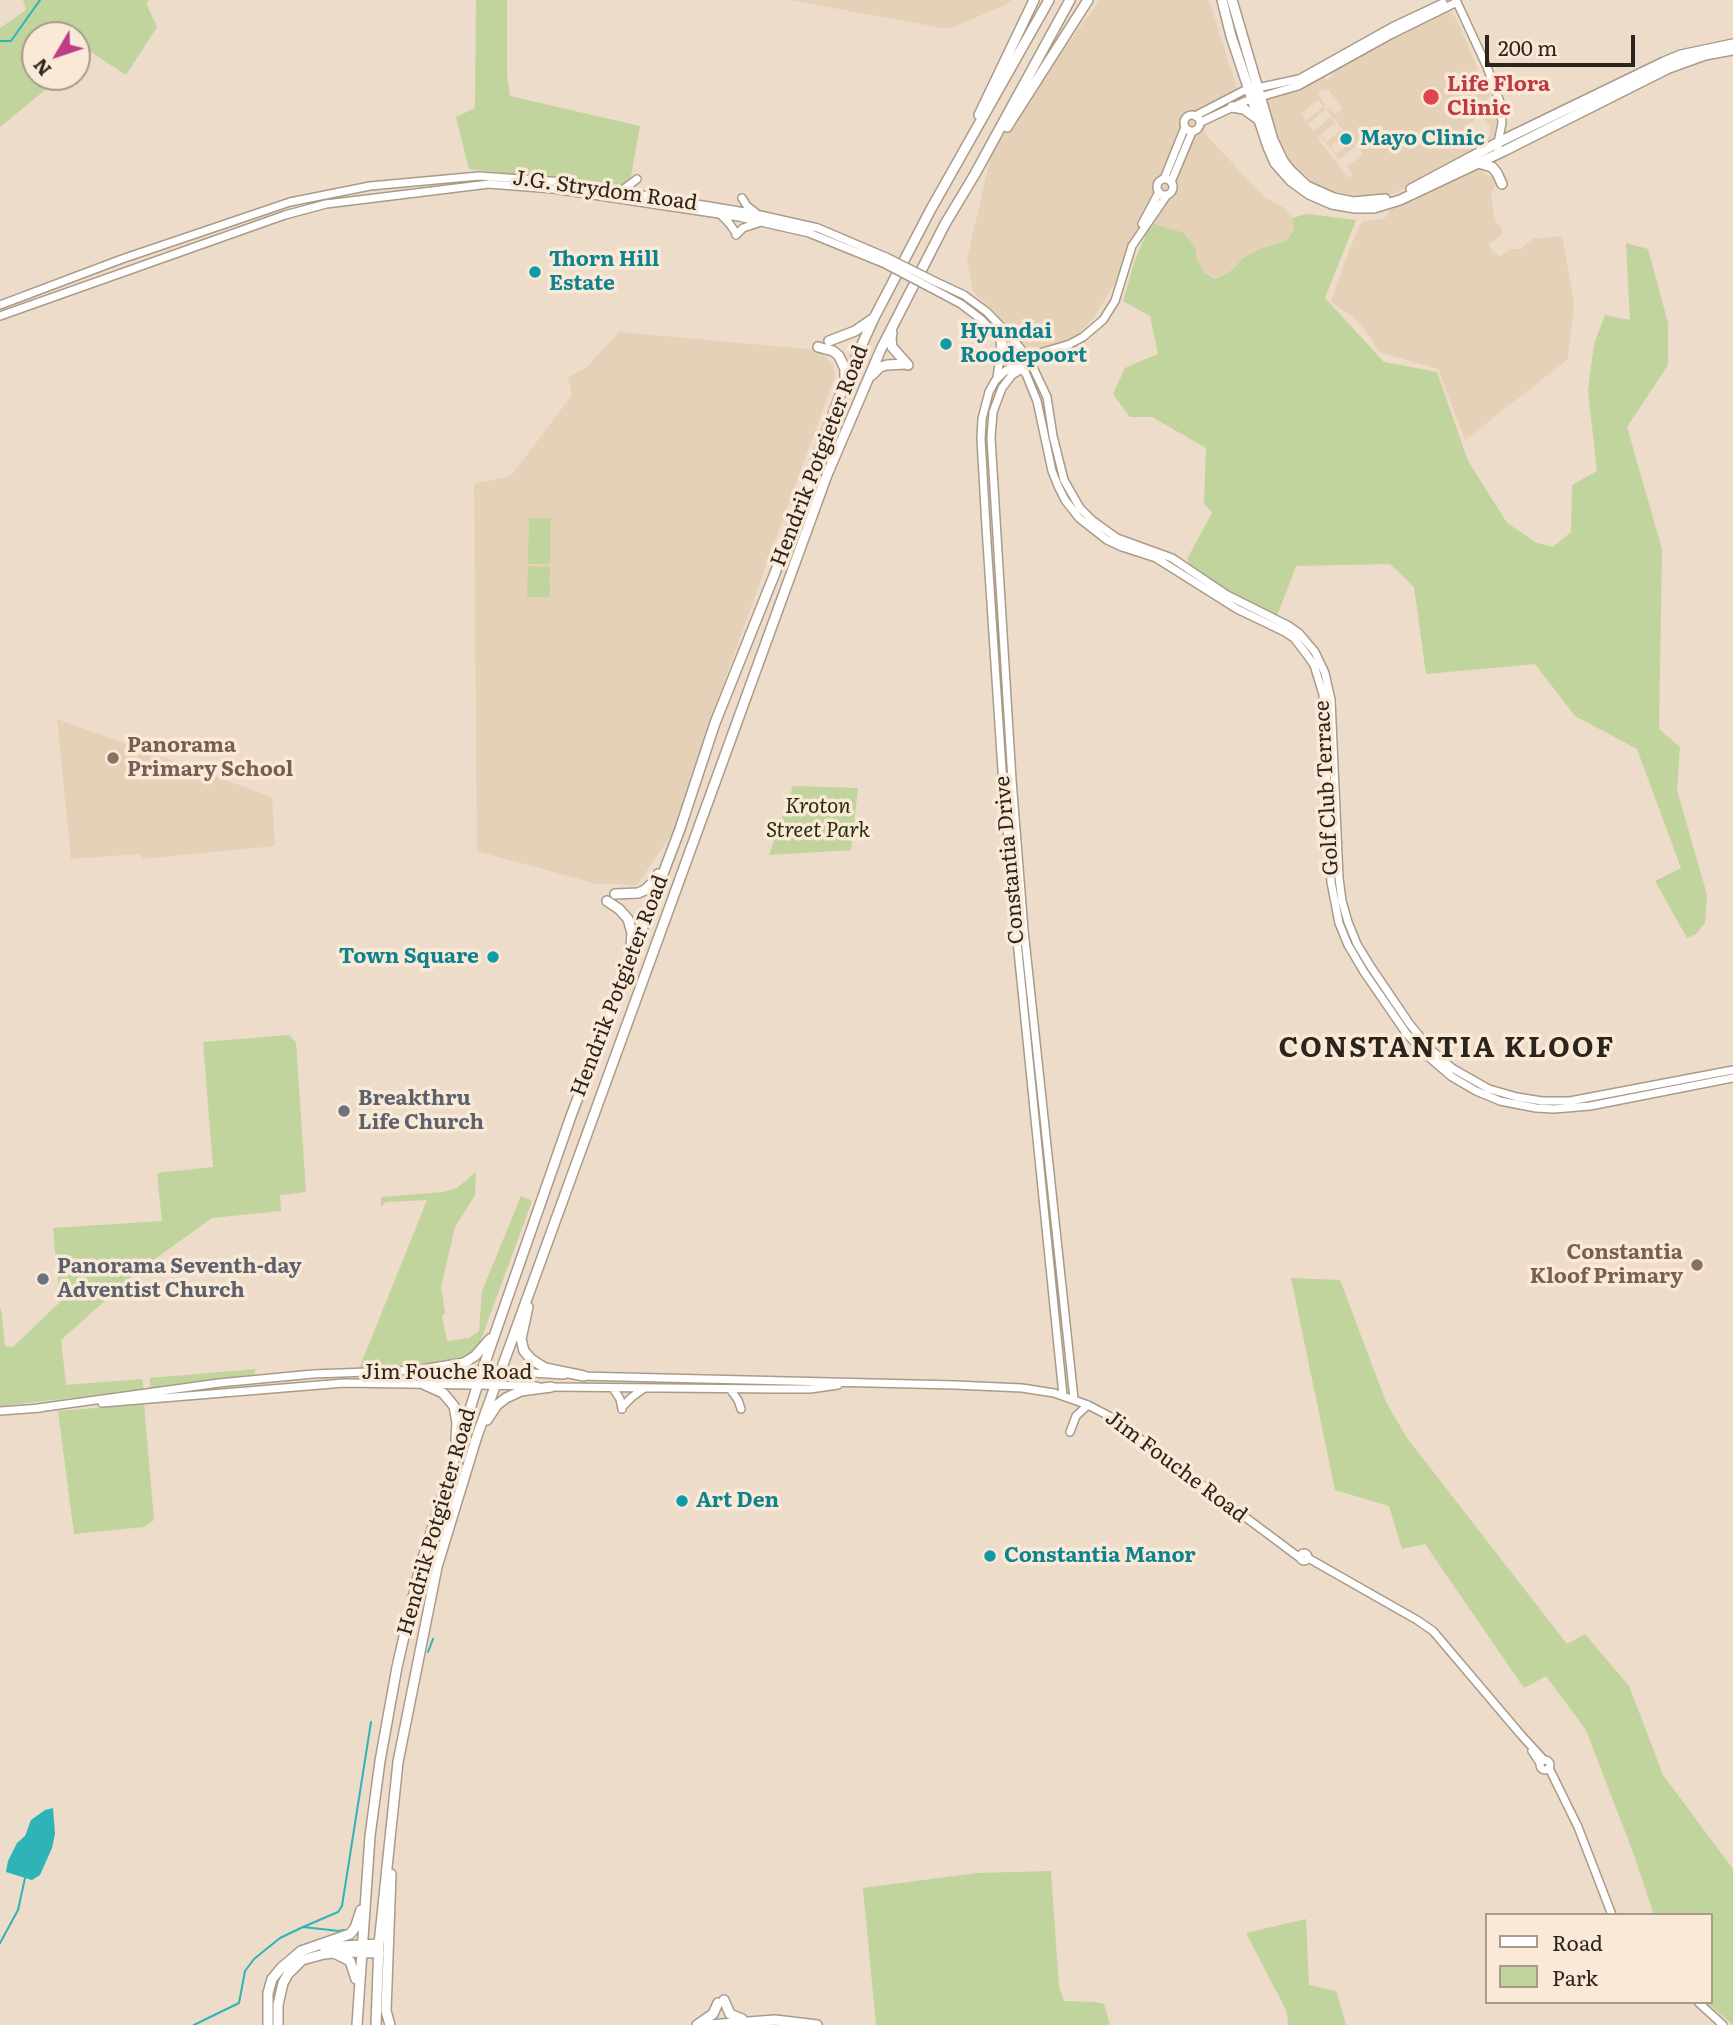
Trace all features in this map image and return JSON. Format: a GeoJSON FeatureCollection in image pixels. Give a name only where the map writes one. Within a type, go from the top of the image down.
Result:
{"type":"FeatureCollection","features":[{"type":"Feature","properties":{"kind":"main road"},"geometry":{"type":"LineString","coordinates":[[952,170],[1034,0]]}},
{"type":"Feature","properties":{"kind":"main road","name":"Hendrik Potgieter Road"},"geometry":{"type":"LineString","coordinates":[[356,2025],[372,1824],[397,1667],[420,1567],[477,1384],[571,1116],[845,382],[874,318],[952,170],[1049,0]]}},
{"type":"Feature","properties":{"kind":"main road"},"geometry":{"type":"LineString","coordinates":[[864,386],[880,367],[890,364],[907,365],[892,347],[891,338],[895,324],[945,224],[1070,0]]}},
{"type":"Feature","properties":{"kind":"main road"},"geometry":{"type":"LineString","coordinates":[[975,174],[1088,0]]}},
{"type":"Feature","properties":{"kind":"main road"},"geometry":{"type":"LineString","coordinates":[[1222,0],[1231,36],[1273,140],[1290,170],[1307,186],[1343,200],[1376,201],[1398,195],[1664,62],[1681,55],[1733,44]]}},
{"type":"Feature","properties":{"kind":"main road"},"geometry":{"type":"LineString","coordinates":[[1232,0],[1259,120],[1268,148],[1283,174],[1309,194],[1345,207],[1374,208],[1393,202],[1478,163],[1501,144],[1669,68],[1705,55],[1733,50]]}},
{"type":"Feature","properties":{"kind":"main road"},"geometry":{"type":"LineString","coordinates":[[1232,107],[1244,109],[1259,120]]}},
{"type":"Feature","properties":{"kind":"main road"},"geometry":{"type":"LineString","coordinates":[[1478,163],[1492,167],[1502,184]]}},
{"type":"Feature","properties":{"kind":"main road"},"geometry":{"type":"LineString","coordinates":[[829,341],[855,331],[874,318]]}},
{"type":"Feature","properties":{"kind":"main road","name":"Hendrik Potgieter Road"},"geometry":{"type":"LineString","coordinates":[[376,2025],[379,1949],[398,1762],[437,1567],[477,1436],[518,1320],[668,915],[814,508],[864,386],[895,324]]}},
{"type":"Feature","properties":{"kind":"main road"},"geometry":{"type":"LineString","coordinates":[[818,347],[833,351],[839,356],[845,369],[845,382]]}},
{"type":"Feature","properties":{"kind":"main road"},"geometry":{"type":"LineString","coordinates":[[615,894],[638,893],[651,885],[680,829]]}},
{"type":"Feature","properties":{"kind":"main road"},"geometry":{"type":"LineString","coordinates":[[607,901],[623,912],[631,927],[632,940],[621,982]]}},
{"type":"Feature","properties":{"kind":"main road"},"geometry":{"type":"LineString","coordinates":[[551,1228],[549,1244],[526,1314],[521,1339],[524,1351],[540,1366],[584,1376]]}},
{"type":"Feature","properties":{"kind":"main road"},"geometry":{"type":"LineString","coordinates":[[422,1370],[453,1366],[470,1360],[497,1330]]}},
{"type":"Feature","properties":{"kind":"main road"},"geometry":{"type":"LineString","coordinates":[[425,1385],[443,1393],[454,1406],[457,1423],[456,1452]]}},
{"type":"Feature","properties":{"kind":"main road"},"geometry":{"type":"LineString","coordinates":[[477,1436],[497,1405],[506,1398],[521,1391],[551,1387]]}},
{"type":"Feature","properties":{"kind":"main road"},"geometry":{"type":"LineString","coordinates":[[390,2025],[386,2011],[391,1816]]}},
{"type":"Feature","properties":{"kind":"main road"},"geometry":{"type":"LineString","coordinates":[[275,2024],[268,1993],[272,1979],[301,1951],[352,1932],[366,1892]]}},
{"type":"Feature","properties":{"kind":"main road"},"geometry":{"type":"LineString","coordinates":[[312,1947],[379,1949]]}},
{"type":"Feature","properties":{"kind":"main road"},"geometry":{"type":"LineString","coordinates":[[275,2024],[279,1993],[288,1975],[302,1960],[312,1956],[362,1949]]}},
{"type":"Feature","properties":{"kind":"main road"},"geometry":{"type":"LineString","coordinates":[[335,1954],[347,1959],[353,1967],[359,1993]]}},
{"type":"Feature","properties":{"kind":"main road"},"geometry":{"type":"LineString","coordinates":[[697,2025],[713,2014],[721,2002],[733,2016],[751,2021]]}},
{"type":"Feature","properties":{"kind":"main road"},"geometry":{"type":"LineString","coordinates":[[709,2025],[775,2020],[817,2025]]}},
{"type":"Feature","properties":{"kind":"street"},"geometry":{"type":"LineString","coordinates":[[1198,119],[1255,93],[1299,79],[1392,27],[1454,1],[1498,96],[1501,110],[1501,144]]}},
{"type":"Feature","properties":{"kind":"street"},"geometry":{"type":"LineString","coordinates":[[1198,119],[1232,107],[1255,93]]}},
{"type":"Feature","properties":{"kind":"street"},"geometry":{"type":"LineString","coordinates":[[1168,180],[1157,183],[1163,194],[1172,190],[1168,180],[1189,129],[1186,118],[1191,115],[1198,119],[1200,128],[1189,129]]}},
{"type":"Feature","properties":{"kind":"street","name":"J.G. Strydom Road"},"geometry":{"type":"LineString","coordinates":[[0,305],[122,259],[290,202],[370,186],[479,176],[539,179],[621,191],[723,211],[828,239],[885,260]]}},
{"type":"Feature","properties":{"kind":"street"},"geometry":{"type":"LineString","coordinates":[[621,191],[637,179]]}},
{"type":"Feature","properties":{"kind":"street","name":"J.G. Strydom Road"},"geometry":{"type":"LineString","coordinates":[[0,316],[285,215],[326,204],[474,185],[553,188],[757,214],[818,228],[885,260]]}},
{"type":"Feature","properties":{"kind":"street","name":"Constantia Drive"},"geometry":{"type":"LineString","coordinates":[[1063,1395],[1016,931],[994,652],[981,439],[985,401],[995,381],[1029,360],[1083,337],[1108,314],[1140,229],[1163,194]]}},
{"type":"Feature","properties":{"kind":"street"},"geometry":{"type":"LineString","coordinates":[[757,214],[742,200],[723,211],[736,234],[745,227],[762,222]]}},
{"type":"Feature","properties":{"kind":"street","name":"Golf Club Terrace"},"geometry":{"type":"LineString","coordinates":[[885,260],[932,284],[973,312],[1000,340],[1034,390],[1052,471],[1071,508],[1087,526],[1122,547],[1163,561],[1237,610],[1294,638],[1307,655],[1318,676],[1323,694],[1331,882],[1339,923],[1364,972],[1406,1033],[1429,1059],[1476,1091],[1521,1106],[1554,1109],[1590,1106],[1733,1078]]}},
{"type":"Feature","properties":{"kind":"street","name":"Golf Club Terrace"},"geometry":{"type":"LineString","coordinates":[[932,284],[964,295],[987,312],[1029,360],[1047,397],[1064,480],[1080,508],[1092,520],[1117,538],[1172,558],[1227,595],[1289,626],[1299,633],[1315,652],[1325,673],[1331,700],[1339,878],[1348,922],[1371,967],[1413,1029],[1436,1055],[1463,1075],[1489,1089],[1542,1101],[1570,1101],[1733,1070]]}},
{"type":"Feature","properties":{"kind":"street"},"geometry":{"type":"LineString","coordinates":[[995,381],[1000,361],[1000,340]]}},
{"type":"Feature","properties":{"kind":"street","name":"Constantia Drive"},"geometry":{"type":"LineString","coordinates":[[1019,366],[1002,388],[992,412],[991,438],[1024,930],[1074,1399]]}},
{"type":"Feature","properties":{"kind":"street"},"geometry":{"type":"LineString","coordinates":[[1039,412],[1051,417],[1042,425]]}},
{"type":"Feature","properties":{"kind":"street","name":"Jim Fouche Road"},"geometry":{"type":"LineString","coordinates":[[38,1408],[263,1378],[422,1370],[1022,1388],[1063,1395],[1088,1405],[1128,1428],[1280,1544],[1433,1631],[1544,1765],[1578,1827],[1609,1912]]}},
{"type":"Feature","properties":{"kind":"street","name":"Jim Fouche Road"},"geometry":{"type":"LineString","coordinates":[[0,1411],[344,1383],[810,1389],[859,1383]]}},
{"type":"Feature","properties":{"kind":"street"},"geometry":{"type":"LineString","coordinates":[[613,1388],[623,1408],[644,1388]]}},
{"type":"Feature","properties":{"kind":"street"},"geometry":{"type":"LineString","coordinates":[[730,1389],[738,1399],[741,1409]]}},
{"type":"Feature","properties":{"kind":"street"},"geometry":{"type":"LineString","coordinates":[[1070,1432],[1076,1416],[1088,1405]]}},
{"type":"Feature","properties":{"kind":"street"},"geometry":{"type":"LineString","coordinates":[[1700,2004],[1723,2025]]}},
{"type":"Feature","properties":{"kind":"shaded area"},"geometry":{"type":"Polygon","coordinates":[[[790,0],[1012,0],[948,29],[790,0]]]}},
{"type":"Feature","properties":{"kind":"shaded area"},"geometry":{"type":"Polygon","coordinates":[[[1100,0],[1209,0],[1242,105],[1210,118],[1204,130],[1263,196],[1284,208],[1292,218],[1294,230],[1286,240],[1259,249],[1242,259],[1232,270],[1215,278],[1204,271],[1197,259],[1195,247],[1184,233],[1146,224],[1141,238],[1094,318],[1068,344],[1030,353],[994,311],[973,292],[967,259],[991,155],[1016,114],[1100,0]]]}},
{"type":"Feature","properties":{"kind":"shaded area"},"geometry":{"type":"Polygon","coordinates":[[[1450,12],[1456,18],[1478,72],[1480,76],[1484,76],[1491,91],[1486,100],[1494,106],[1494,139],[1388,196],[1359,199],[1334,195],[1310,183],[1291,166],[1277,141],[1264,101],[1296,91],[1323,76],[1327,80],[1334,74],[1332,71],[1442,13],[1450,12]],[[1328,89],[1318,93],[1326,106],[1318,100],[1301,114],[1306,121],[1323,107],[1325,110],[1308,124],[1314,131],[1331,117],[1335,123],[1321,134],[1327,142],[1341,130],[1345,135],[1331,146],[1336,154],[1352,142],[1355,147],[1339,160],[1321,136],[1317,138],[1349,178],[1353,175],[1347,167],[1363,154],[1348,132],[1346,134],[1327,110],[1330,108],[1335,115],[1343,108],[1328,89]],[[1480,115],[1464,128],[1468,137],[1478,145],[1491,134],[1491,127],[1480,115]]]}},
{"type":"Feature","properties":{"kind":"shaded area"},"geometry":{"type":"Polygon","coordinates":[[[1481,168],[1485,175],[1494,176],[1497,182],[1491,194],[1495,221],[1502,229],[1502,234],[1488,245],[1499,257],[1511,249],[1521,249],[1532,239],[1562,236],[1574,303],[1568,359],[1465,440],[1438,369],[1379,352],[1354,318],[1331,302],[1362,221],[1384,219],[1390,210],[1424,192],[1481,168]]]}},
{"type":"Feature","properties":{"kind":"shaded area"},"geometry":{"type":"Polygon","coordinates":[[[619,332],[818,350],[833,364],[835,376],[712,715],[676,828],[637,885],[597,884],[477,851],[474,484],[511,476],[572,395],[568,377],[586,368],[619,332]]]}},
{"type":"Feature","properties":{"kind":"shaded area","name":"Panorama Primary School"},"geometry":{"type":"Polygon","coordinates":[[[57,719],[272,797],[275,846],[142,859],[141,854],[71,859],[57,719]]]}},
{"type":"Feature","properties":{"kind":"green space"},"geometry":{"type":"Polygon","coordinates":[[[23,0],[150,0],[146,3],[157,27],[126,75],[91,52],[91,21],[21,21],[21,91],[44,91],[0,127],[0,28],[26,10],[23,0]]]}},
{"type":"Feature","properties":{"kind":"green space"},"geometry":{"type":"Polygon","coordinates":[[[476,0],[507,0],[507,75],[510,96],[640,126],[629,188],[469,169],[456,117],[475,108],[476,0]]]}},
{"type":"Feature","properties":{"kind":"green space"},"geometry":{"type":"Polygon","coordinates":[[[1307,214],[1356,220],[1325,298],[1384,362],[1437,372],[1468,461],[1507,523],[1537,543],[1553,547],[1571,532],[1572,485],[1597,471],[1588,391],[1594,344],[1605,315],[1630,320],[1626,243],[1648,249],[1668,323],[1668,365],[1627,427],[1662,549],[1659,729],[1680,747],[1677,790],[1707,895],[1705,923],[1696,934],[1687,938],[1655,881],[1681,868],[1637,749],[1575,716],[1535,664],[1426,674],[1414,587],[1390,564],[1296,566],[1277,616],[1243,600],[1204,576],[1187,559],[1212,513],[1204,503],[1206,448],[1152,417],[1130,417],[1113,394],[1125,368],[1158,354],[1150,316],[1123,301],[1135,260],[1147,232],[1154,224],[1184,233],[1195,247],[1197,259],[1204,272],[1215,279],[1232,270],[1242,259],[1259,249],[1286,241],[1294,230],[1292,218],[1307,214]]]}},
{"type":"Feature","properties":{"kind":"green space"},"geometry":{"type":"Polygon","coordinates":[[[529,518],[551,518],[548,533],[551,534],[550,564],[528,564],[529,518]]]}},
{"type":"Feature","properties":{"kind":"green space"},"geometry":{"type":"Polygon","coordinates":[[[528,566],[550,567],[550,581],[546,582],[550,582],[550,597],[527,597],[528,566]]]}},
{"type":"Feature","properties":{"kind":"green space","name":"Kroton Street Park"},"geometry":{"type":"Polygon","coordinates":[[[793,786],[858,788],[851,850],[769,855],[793,786]]]}},
{"type":"Feature","properties":{"kind":"green space"},"geometry":{"type":"Polygon","coordinates":[[[289,1035],[296,1042],[306,1192],[280,1195],[281,1211],[212,1218],[137,1272],[61,1340],[66,1385],[142,1379],[144,1390],[0,1406],[0,1309],[5,1346],[13,1347],[60,1302],[53,1228],[162,1221],[157,1173],[213,1167],[203,1042],[289,1035]]]}},
{"type":"Feature","properties":{"kind":"green space"},"geometry":{"type":"Polygon","coordinates":[[[476,1172],[475,1195],[455,1227],[441,1287],[445,1313],[442,1317],[447,1341],[469,1338],[479,1331],[482,1291],[521,1196],[532,1201],[479,1345],[468,1357],[446,1363],[359,1369],[427,1200],[386,1202],[381,1206],[381,1197],[443,1192],[457,1188],[476,1172]]]}},
{"type":"Feature","properties":{"kind":"green space"},"geometry":{"type":"Polygon","coordinates":[[[1291,1278],[1340,1280],[1386,1402],[1407,1438],[1567,1644],[1585,1634],[1629,1686],[1663,1775],[1733,1869],[1733,2025],[1708,2004],[1712,2004],[1712,1913],[1653,1913],[1586,1730],[1546,1676],[1524,1688],[1425,1544],[1402,1549],[1389,1506],[1335,1490],[1291,1278]]]}},
{"type":"Feature","properties":{"kind":"green space"},"geometry":{"type":"Polygon","coordinates":[[[256,1369],[254,1374],[238,1377],[157,1389],[150,1386],[150,1378],[256,1369]]]}},
{"type":"Feature","properties":{"kind":"green space"},"geometry":{"type":"Polygon","coordinates":[[[144,1404],[154,1520],[144,1527],[74,1534],[58,1411],[144,1404]]]}},
{"type":"Feature","properties":{"kind":"green space"},"geometry":{"type":"Polygon","coordinates":[[[1051,1871],[1059,1987],[1064,2001],[1104,2004],[1110,2025],[876,2025],[863,1888],[977,1873],[1051,1871]]]}},
{"type":"Feature","properties":{"kind":"green space"},"geometry":{"type":"Polygon","coordinates":[[[1306,1919],[1309,1985],[1336,1991],[1346,2025],[1288,2025],[1287,2012],[1246,1933],[1306,1919]]]}},
{"type":"Feature","properties":{"kind":"water"},"geometry":{"type":"Polygon","coordinates":[[[53,1808],[55,1834],[40,1875],[32,1880],[6,1872],[8,1861],[17,1843],[25,1836],[31,1820],[53,1808]]]}},
{"type":"Feature","properties":{"kind":"waterway"},"geometry":{"type":"LineString","coordinates":[[0,41],[11,41],[40,0]]}},
{"type":"Feature","properties":{"kind":"waterway"},"geometry":{"type":"LineString","coordinates":[[428,1652],[433,1639]]}},
{"type":"Feature","properties":{"kind":"waterway"},"geometry":{"type":"LineString","coordinates":[[303,1927],[338,1912],[342,1906],[371,1722]]}},
{"type":"Feature","properties":{"kind":"waterway"},"geometry":{"type":"LineString","coordinates":[[0,1943],[18,1910],[25,1878]]}},
{"type":"Feature","properties":{"kind":"waterway"},"geometry":{"type":"LineString","coordinates":[[194,2025],[239,2003],[245,1971],[254,1959],[280,1938],[303,1927],[344,1930]]}},
{"type":"Feature","properties":{"kind":"place","name":"Life Flora Clinic"},"geometry":{"type":"Point","coordinates":[1431,97]}},
{"type":"Feature","properties":{"kind":"place","name":"Mayo Clinic"},"geometry":{"type":"Point","coordinates":[1346,139]}},
{"type":"Feature","properties":{"kind":"place","name":"Thorn Hill Estate"},"geometry":{"type":"Point","coordinates":[535,272]}},
{"type":"Feature","properties":{"kind":"place","name":"Hyundai Roodepoort"},"geometry":{"type":"Point","coordinates":[946,344]}},
{"type":"Feature","properties":{"kind":"place","name":"Panorama Primary School"},"geometry":{"type":"Point","coordinates":[113,758]}},
{"type":"Feature","properties":{"kind":"place","name":"Town Square"},"geometry":{"type":"Point","coordinates":[493,957]}},
{"type":"Feature","properties":{"kind":"place","name":"Breakthru Life Church"},"geometry":{"type":"Point","coordinates":[344,1111]}},
{"type":"Feature","properties":{"kind":"place","name":"Constantia Kloof Primary"},"geometry":{"type":"Point","coordinates":[1697,1265]}},
{"type":"Feature","properties":{"kind":"place","name":"Panorama Seventh-day Adventist Church"},"geometry":{"type":"Point","coordinates":[43,1279]}},
{"type":"Feature","properties":{"kind":"place","name":"Art Den"},"geometry":{"type":"Point","coordinates":[682,1501]}},
{"type":"Feature","properties":{"kind":"place","name":"Constantia Manor"},"geometry":{"type":"Point","coordinates":[990,1556]}},
{"type":"Feature","properties":{"kind":"district","name":"CONSTANTIA KLOOF"},"geometry":{"type":"Point","coordinates":[1447,1049]}}]}
